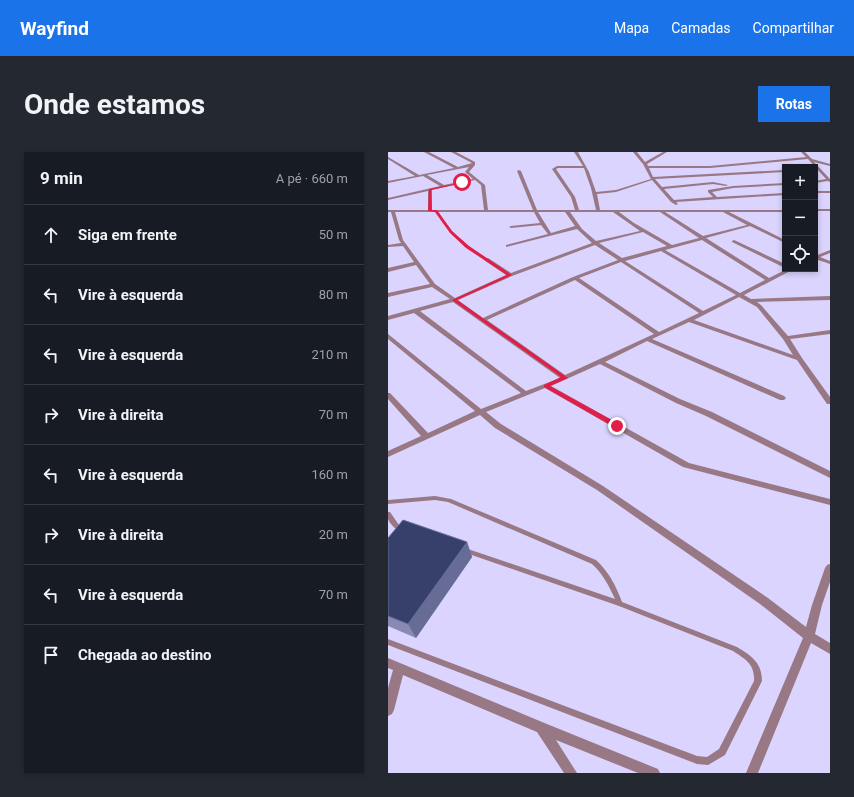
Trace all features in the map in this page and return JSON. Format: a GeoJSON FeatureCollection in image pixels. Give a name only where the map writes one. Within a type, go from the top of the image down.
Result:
{"type":"FeatureCollection","features":[{"type":"Feature","properties":{"kind":"street"},"geometry":{"type":"LineString","coordinates":[[426,152],[476,179],[483,185],[486,211]]}},
{"type":"Feature","properties":{"kind":"street"},"geometry":{"type":"LineString","coordinates":[[453,152],[468,159],[474,163],[474,165]]}},
{"type":"Feature","properties":{"kind":"street"},"geometry":{"type":"LineString","coordinates":[[576,152],[583,161],[584,167],[596,193],[598,210]]}},
{"type":"Feature","properties":{"kind":"street"},"geometry":{"type":"LineString","coordinates":[[635,152],[646,165],[652,178],[682,210]]}},
{"type":"Feature","properties":{"kind":"street"},"geometry":{"type":"LineString","coordinates":[[656,152],[664,152]]}},
{"type":"Feature","properties":{"kind":"street"},"geometry":{"type":"LineString","coordinates":[[646,165],[664,152]]}},
{"type":"Feature","properties":{"kind":"street"},"geometry":{"type":"LineString","coordinates":[[803,152],[813,164]]}},
{"type":"Feature","properties":{"kind":"street"},"geometry":{"type":"LineString","coordinates":[[388,158],[418,176]]}},
{"type":"Feature","properties":{"kind":"street"},"geometry":{"type":"LineString","coordinates":[[646,165],[710,167],[809,159],[830,165]]}},
{"type":"Feature","properties":{"kind":"street"},"geometry":{"type":"LineString","coordinates":[[388,182],[474,165]]}},
{"type":"Feature","properties":{"kind":"street"},"geometry":{"type":"LineString","coordinates":[[470,176],[467,171],[474,165]]}},
{"type":"Feature","properties":{"kind":"street"},"geometry":{"type":"LineString","coordinates":[[818,167],[830,165]]}},
{"type":"Feature","properties":{"kind":"street"},"geometry":{"type":"LineString","coordinates":[[577,210],[573,197],[554,169],[557,167],[584,167]]}},
{"type":"Feature","properties":{"kind":"street"},"geometry":{"type":"LineString","coordinates":[[679,167],[688,175]]}},
{"type":"Feature","properties":{"kind":"street"},"geometry":{"type":"LineString","coordinates":[[818,169],[830,181]]}},
{"type":"Feature","properties":{"kind":"street"},"geometry":{"type":"LineString","coordinates":[[519,171],[537,210],[541,224],[550,234]]}},
{"type":"Feature","properties":{"kind":"street"},"geometry":{"type":"LineString","coordinates":[[596,193],[615,191],[652,178],[688,175],[721,176],[782,171]]}},
{"type":"Feature","properties":{"kind":"street"},"geometry":{"type":"LineString","coordinates":[[424,175],[444,186]]}},
{"type":"Feature","properties":{"kind":"street"},"geometry":{"type":"LineString","coordinates":[[388,199],[476,179]]}},
{"type":"Feature","properties":{"kind":"street"},"geometry":{"type":"LineString","coordinates":[[818,182],[830,181]]}},
{"type":"Feature","properties":{"kind":"street"},"geometry":{"type":"LineString","coordinates":[[661,188],[714,183],[733,187]]}},
{"type":"Feature","properties":{"kind":"street"},"geometry":{"type":"LineString","coordinates":[[716,198],[709,191],[733,187],[782,184]]}},
{"type":"Feature","properties":{"kind":"street"},"geometry":{"type":"LineString","coordinates":[[430,190],[430,211]]}},
{"type":"Feature","properties":{"kind":"street"},"geometry":{"type":"LineString","coordinates":[[818,192],[830,192]]}},
{"type":"Feature","properties":{"kind":"street"},"geometry":{"type":"LineString","coordinates":[[672,201],[782,194]]}},
{"type":"Feature","properties":{"kind":"street"},"geometry":{"type":"LineString","coordinates":[[566,210],[578,227],[595,243],[703,313]]}},
{"type":"Feature","properties":{"kind":"street"},"geometry":{"type":"LineString","coordinates":[[613,210],[644,231],[670,246]]}},
{"type":"Feature","properties":{"kind":"street"},"geometry":{"type":"LineString","coordinates":[[659,210],[768,280]]}},
{"type":"Feature","properties":{"kind":"street"},"geometry":{"type":"LineString","coordinates":[[818,210],[830,210]]}},
{"type":"Feature","properties":{"kind":"street"},"geometry":{"type":"LineString","coordinates":[[565,378],[433,285],[404,244],[390,211],[782,211]]}},
{"type":"Feature","properties":{"kind":"street"},"geometry":{"type":"LineString","coordinates":[[724,212],[782,241]]}},
{"type":"Feature","properties":{"kind":"street"},"geometry":{"type":"LineString","coordinates":[[511,227],[541,224]]}},
{"type":"Feature","properties":{"kind":"street"},"geometry":{"type":"LineString","coordinates":[[483,320],[575,278],[622,260],[750,225]]}},
{"type":"Feature","properties":{"kind":"street"},"geometry":{"type":"LineString","coordinates":[[508,246],[578,227]]}},
{"type":"Feature","properties":{"kind":"street"},"geometry":{"type":"LineString","coordinates":[[388,318],[454,300],[510,275],[595,243],[644,231]]}},
{"type":"Feature","properties":{"kind":"street"},"geometry":{"type":"LineString","coordinates":[[734,241],[782,265]]}},
{"type":"Feature","properties":{"kind":"street"},"geometry":{"type":"LineString","coordinates":[[388,246],[404,244]]}},
{"type":"Feature","properties":{"kind":"street"},"geometry":{"type":"LineString","coordinates":[[661,249],[738,295],[752,301],[763,310],[786,338],[830,402]]}},
{"type":"Feature","properties":{"kind":"street"},"geometry":{"type":"LineString","coordinates":[[818,256],[830,251]]}},
{"type":"Feature","properties":{"kind":"street"},"geometry":{"type":"LineString","coordinates":[[818,258],[830,263]]}},
{"type":"Feature","properties":{"kind":"street"},"geometry":{"type":"LineString","coordinates":[[486,259],[510,275]]}},
{"type":"Feature","properties":{"kind":"street"},"geometry":{"type":"LineString","coordinates":[[388,270],[416,263]]}},
{"type":"Feature","properties":{"kind":"street"},"geometry":{"type":"LineString","coordinates":[[388,454],[480,412],[565,378],[689,320],[785,272]]}},
{"type":"Feature","properties":{"kind":"street"},"geometry":{"type":"LineString","coordinates":[[575,278],[658,334]]}},
{"type":"Feature","properties":{"kind":"street"},"geometry":{"type":"LineString","coordinates":[[388,295],[433,285]]}},
{"type":"Feature","properties":{"kind":"street"},"geometry":{"type":"LineString","coordinates":[[752,301],[830,298]]}},
{"type":"Feature","properties":{"kind":"street"},"geometry":{"type":"LineString","coordinates":[[416,311],[526,394]]}},
{"type":"Feature","properties":{"kind":"street"},"geometry":{"type":"LineString","coordinates":[[689,320],[799,359]]}},
{"type":"Feature","properties":{"kind":"street"},"geometry":{"type":"LineString","coordinates":[[786,338],[830,332]]}},
{"type":"Feature","properties":{"kind":"street"},"geometry":{"type":"LineString","coordinates":[[388,336],[498,426],[611,495],[764,601],[809,636],[830,649]]}},
{"type":"Feature","properties":{"kind":"street"},"geometry":{"type":"LineString","coordinates":[[647,339],[782,398]]}},
{"type":"Feature","properties":{"kind":"street"},"geometry":{"type":"LineString","coordinates":[[599,361],[830,475]]}},
{"type":"Feature","properties":{"kind":"street"},"geometry":{"type":"LineString","coordinates":[[546,386],[686,465],[830,502]]}},
{"type":"Feature","properties":{"kind":"street"},"geometry":{"type":"LineString","coordinates":[[388,395],[427,436]]}},
{"type":"Feature","properties":{"kind":"street"},"geometry":{"type":"LineString","coordinates":[[752,773],[809,636],[817,605],[830,568]]}},
{"type":"Feature","properties":{"kind":"street"},"geometry":{"type":"LineString","coordinates":[[388,663],[541,728],[654,773]]}},
{"type":"Feature","properties":{"kind":"street"},"geometry":{"type":"LineString","coordinates":[[388,710],[399,667]]}},
{"type":"Feature","properties":{"kind":"street"},"geometry":{"type":"LineString","coordinates":[[541,728],[571,773]]}},
{"type":"Feature","properties":{"kind":"lane"},"geometry":{"type":"LineString","coordinates":[[388,502],[435,498],[449,500],[594,562],[608,576],[620,604]]}},
{"type":"Feature","properties":{"kind":"lane"},"geometry":{"type":"LineString","coordinates":[[388,514],[397,527],[412,532]]}},
{"type":"Feature","properties":{"kind":"lane"},"geometry":{"type":"LineString","coordinates":[[392,533],[397,527]]}},
{"type":"Feature","properties":{"kind":"lane"},"geometry":{"type":"LineString","coordinates":[[388,642],[697,760],[708,761],[722,752],[758,681],[759,673],[756,665],[750,658],[736,649],[620,604],[457,547]]}},
{"type":"Feature","properties":{"kind":"path"},"geometry":{"type":"LineString","coordinates":[[436,211],[451,232],[460,241],[486,259]]}},
{"type":"Feature","properties":{"kind":"building"},"geometry":{"type":"Polygon","coordinates":[[[403,520],[467,542],[408,624],[388,616],[388,538],[403,520]]]}},
{"type":"Feature","properties":{"kind":"route"},"geometry":{"type":"LineString","coordinates":[[462,182],[430,190],[430,211],[436,211],[451,232],[467,247],[510,275],[454,300],[565,378],[546,386],[617,426]]}}]}
